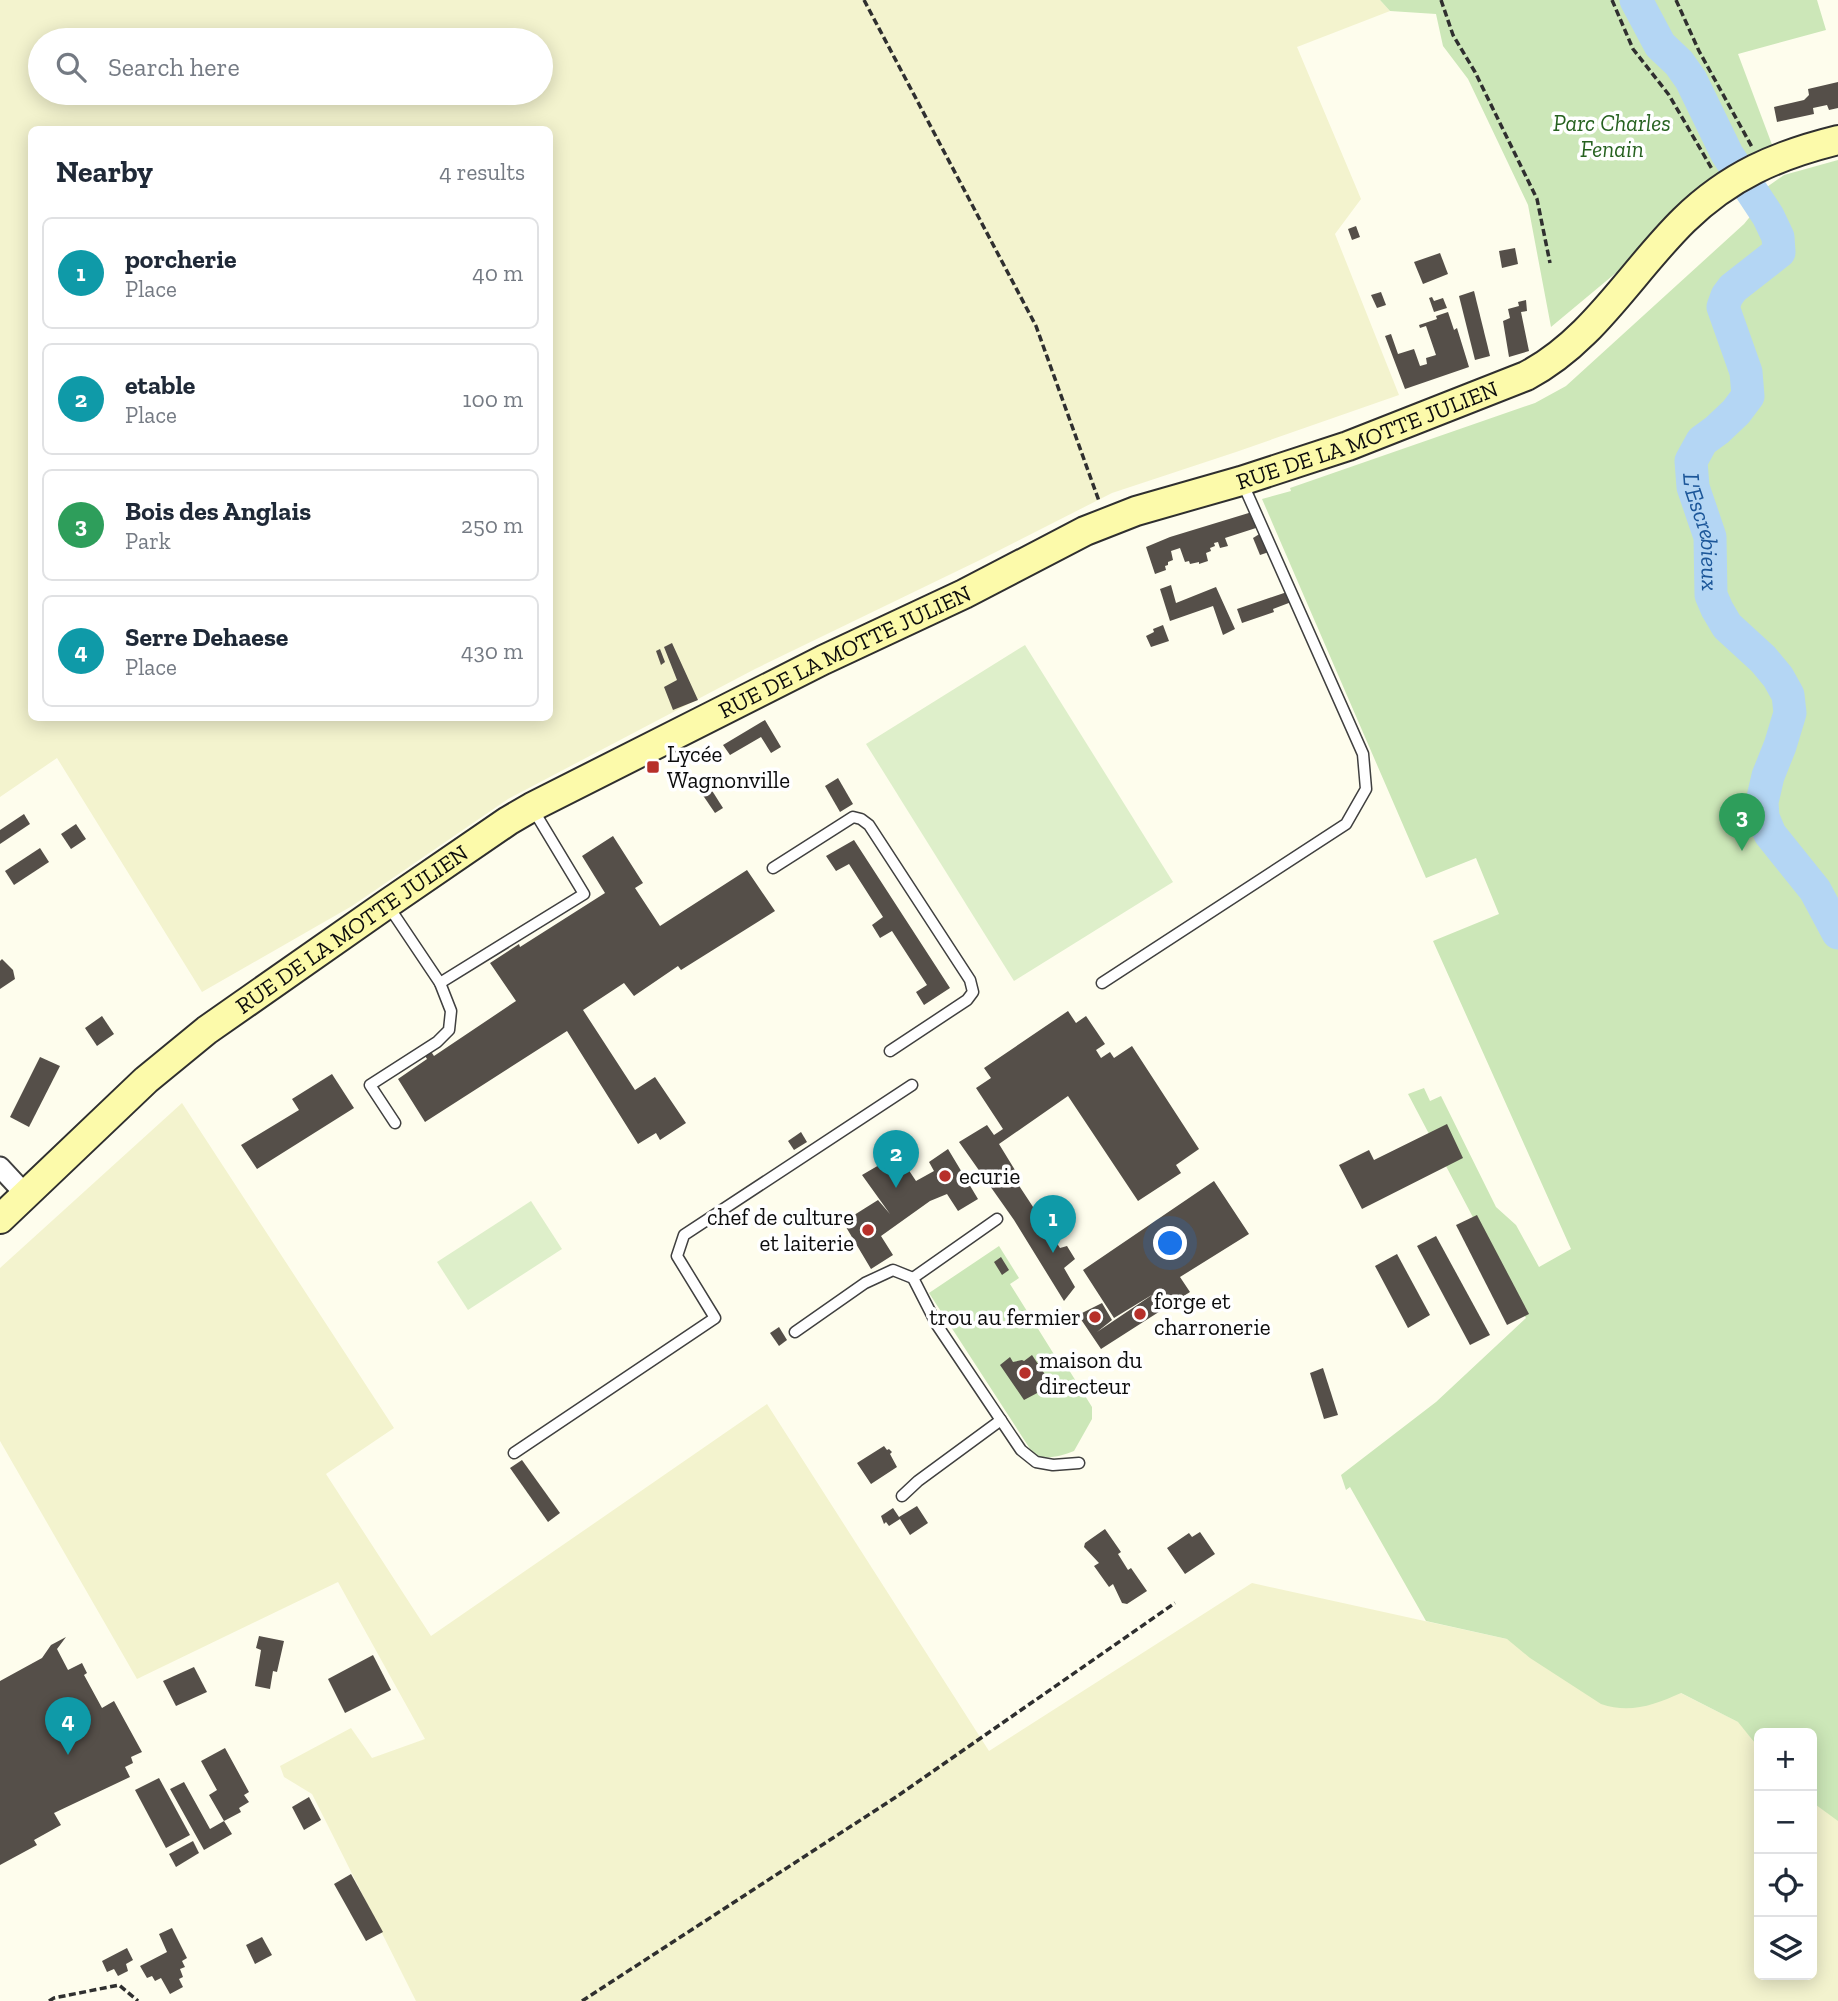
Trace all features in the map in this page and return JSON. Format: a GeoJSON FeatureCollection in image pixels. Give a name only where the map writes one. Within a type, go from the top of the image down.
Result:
{"type":"FeatureCollection","features":[{"type":"Feature","properties":{"kind":"street","name":"RUE DE LA MOTTE JULIEN"},"geometry":{"type":"LineString","coordinates":[[0,1219],[146,1080],[207,1030],[531,807],[823,660],[1106,523],[1155,505],[1241,481],[1348,446],[1538,370],[1578,339],[1682,222],[1742,176],[1789,153],[1838,140]]}},
{"type":"Feature","properties":{"kind":"street"},"geometry":{"type":"LineString","coordinates":[[0,1167],[26,1195]]}},
{"type":"Feature","properties":{"kind":"lane"},"geometry":{"type":"LineString","coordinates":[[1102,983],[1346,824],[1366,789],[1363,754],[1241,481]]}},
{"type":"Feature","properties":{"kind":"lane"},"geometry":{"type":"LineString","coordinates":[[440,984],[584,894],[531,807]]}},
{"type":"Feature","properties":{"kind":"lane"},"geometry":{"type":"LineString","coordinates":[[774,868],[853,817],[862,819],[869,825],[970,980],[973,992],[967,1000],[890,1051]]}},
{"type":"Feature","properties":{"kind":"lane"},"geometry":{"type":"LineString","coordinates":[[387,904],[440,984],[451,1011],[449,1030],[437,1041],[370,1085],[395,1123]]}},
{"type":"Feature","properties":{"kind":"lane"},"geometry":{"type":"LineString","coordinates":[[514,1453],[715,1318],[677,1256],[684,1235],[912,1085]]}},
{"type":"Feature","properties":{"kind":"lane"},"geometry":{"type":"LineString","coordinates":[[913,1278],[997,1219]]}},
{"type":"Feature","properties":{"kind":"lane"},"geometry":{"type":"LineString","coordinates":[[795,1332],[866,1283],[893,1270],[913,1278],[937,1325],[1021,1450],[1036,1462],[1053,1465],[1079,1463]]}},
{"type":"Feature","properties":{"kind":"lane"},"geometry":{"type":"LineString","coordinates":[[902,1496],[918,1481],[1001,1420]]}},
{"type":"Feature","properties":{"kind":"path"},"geometry":{"type":"LineString","coordinates":[[864,0],[1036,326],[1106,523]]}},
{"type":"Feature","properties":{"kind":"path"},"geometry":{"type":"LineString","coordinates":[[1441,0],[1453,35],[1475,72],[1537,199],[1550,263]]}},
{"type":"Feature","properties":{"kind":"path"},"geometry":{"type":"LineString","coordinates":[[1612,0],[1633,49],[1669,95],[1742,176]]}},
{"type":"Feature","properties":{"kind":"path"},"geometry":{"type":"LineString","coordinates":[[1675,0],[1699,51],[1742,176]]}},
{"type":"Feature","properties":{"kind":"path"},"geometry":{"type":"LineString","coordinates":[[582,2001],[896,1797],[1175,1603]]}},
{"type":"Feature","properties":{"kind":"path"},"geometry":{"type":"LineString","coordinates":[[49,2001],[118,1985],[138,2001]]}},
{"type":"Feature","properties":{"kind":"green space"},"geometry":{"type":"Polygon","coordinates":[[[0,0],[1380,0],[1390,11],[1297,47],[1361,199],[1335,234],[1399,395],[1112,493],[755,669],[508,799],[352,906],[202,992],[57,758],[0,797],[0,0]]]}},
{"type":"Feature","properties":{"kind":"green space","name":"Parc Charles Fenain"},"geometry":{"type":"Polygon","coordinates":[[[1380,0],[1817,0],[1826,30],[1738,54],[1774,150],[1749,162],[1551,327],[1528,205],[1468,79],[1443,46],[1436,14],[1390,11],[1380,0]]]}},
{"type":"Feature","properties":{"kind":"green space"},"geometry":{"type":"Polygon","coordinates":[[[1838,160],[1838,1821],[1817,1806],[1817,1728],[1754,1728],[1754,1742],[1738,1722],[1681,1693],[1642,1707],[1622,1708],[1601,1704],[1530,1658],[1507,1639],[1426,1621],[1350,1487],[1346,1490],[1341,1475],[1436,1402],[1526,1318],[1408,1094],[1424,1088],[1430,1101],[1441,1096],[1496,1207],[1516,1225],[1539,1267],[1571,1249],[1433,941],[1499,914],[1476,858],[1426,878],[1262,499],[1535,403],[1566,386],[1744,224],[1762,202],[1757,194],[1784,175],[1838,160]]]}},
{"type":"Feature","properties":{"kind":"green space"},"geometry":{"type":"Polygon","coordinates":[[[1025,645],[1173,882],[1014,981],[866,744],[1025,645]]]}},
{"type":"Feature","properties":{"kind":"green space"},"geometry":{"type":"Polygon","coordinates":[[[182,1103],[394,1428],[326,1474],[431,1636],[767,1404],[989,1751],[1252,1583],[1625,1665],[1754,1730],[1754,1980],[1817,1980],[1817,1762],[1838,1773],[1838,2001],[416,2001],[312,1794],[284,1777],[280,1766],[351,1728],[372,1758],[425,1739],[338,1582],[137,1679],[0,1441],[0,1268],[182,1103]]]}},
{"type":"Feature","properties":{"kind":"green space"},"geometry":{"type":"Polygon","coordinates":[[[531,1201],[562,1249],[468,1310],[437,1262],[531,1201]]]}},
{"type":"Feature","properties":{"kind":"green space"},"geometry":{"type":"Polygon","coordinates":[[[999,1246],[1019,1278],[1010,1284],[1060,1364],[1064,1362],[1092,1407],[1092,1419],[1074,1451],[1049,1457],[1034,1455],[929,1293],[999,1246]]]}},
{"type":"Feature","properties":{"kind":"building"},"geometry":{"type":"Polygon","coordinates":[[[1838,82],[1838,108],[1829,110],[1827,105],[1813,108],[1814,114],[1777,122],[1774,107],[1804,100],[1809,95],[1808,89],[1838,82]]]}},
{"type":"Feature","properties":{"kind":"building"},"geometry":{"type":"Polygon","coordinates":[[[1356,226],[1360,237],[1352,240],[1348,229],[1356,226]]]}},
{"type":"Feature","properties":{"kind":"building"},"geometry":{"type":"Polygon","coordinates":[[[1515,248],[1518,264],[1502,268],[1499,251],[1515,248]]]}},
{"type":"Feature","properties":{"kind":"building"},"geometry":{"type":"Polygon","coordinates":[[[1440,253],[1448,274],[1423,284],[1414,262],[1440,253]]]}},
{"type":"Feature","properties":{"kind":"building"},"geometry":{"type":"Polygon","coordinates":[[[1474,291],[1490,356],[1475,360],[1459,296],[1474,291]]]}},
{"type":"Feature","properties":{"kind":"building"},"geometry":{"type":"Polygon","coordinates":[[[1381,292],[1386,305],[1377,308],[1371,295],[1381,292]]]}},
{"type":"Feature","properties":{"kind":"building"},"geometry":{"type":"Polygon","coordinates":[[[1432,297],[1434,301],[1443,298],[1447,308],[1434,312],[1429,298],[1432,297]]]}},
{"type":"Feature","properties":{"kind":"building"},"geometry":{"type":"Polygon","coordinates":[[[1526,300],[1527,311],[1521,312],[1529,351],[1509,357],[1503,321],[1510,318],[1508,309],[1519,306],[1518,302],[1526,300]]]}},
{"type":"Feature","properties":{"kind":"building"},"geometry":{"type":"Polygon","coordinates":[[[1448,312],[1454,330],[1457,328],[1469,367],[1405,389],[1385,336],[1391,334],[1398,354],[1414,349],[1420,366],[1427,364],[1426,358],[1436,355],[1426,326],[1420,328],[1419,325],[1448,312]]]}},
{"type":"Feature","properties":{"kind":"building"},"geometry":{"type":"Polygon","coordinates":[[[1252,512],[1256,528],[1225,538],[1228,546],[1220,548],[1218,542],[1214,543],[1211,551],[1206,553],[1208,561],[1199,564],[1185,562],[1180,548],[1171,551],[1173,560],[1165,566],[1166,570],[1155,574],[1146,547],[1252,512]]]}},
{"type":"Feature","properties":{"kind":"building"},"geometry":{"type":"Polygon","coordinates":[[[1261,533],[1269,552],[1260,555],[1253,538],[1261,533]]]}},
{"type":"Feature","properties":{"kind":"building"},"geometry":{"type":"Polygon","coordinates":[[[1171,585],[1176,603],[1216,587],[1235,629],[1223,635],[1213,606],[1170,621],[1160,589],[1171,585]]]}},
{"type":"Feature","properties":{"kind":"building"},"geometry":{"type":"Polygon","coordinates":[[[1290,591],[1294,601],[1273,609],[1274,612],[1242,623],[1237,609],[1290,591]]]}},
{"type":"Feature","properties":{"kind":"building"},"geometry":{"type":"Polygon","coordinates":[[[1163,625],[1169,641],[1151,647],[1146,636],[1163,625]]]}},
{"type":"Feature","properties":{"kind":"building"},"geometry":{"type":"Polygon","coordinates":[[[672,643],[698,700],[673,710],[664,687],[677,680],[664,647],[672,643]]]}},
{"type":"Feature","properties":{"kind":"building"},"geometry":{"type":"Polygon","coordinates":[[[660,649],[665,662],[661,665],[656,651],[660,649]]]}},
{"type":"Feature","properties":{"kind":"building"},"geometry":{"type":"Polygon","coordinates":[[[765,720],[781,747],[771,753],[761,737],[730,755],[723,745],[765,720]]]}},
{"type":"Feature","properties":{"kind":"building"},"geometry":{"type":"Polygon","coordinates":[[[838,778],[853,804],[840,812],[825,786],[838,778]]]}},
{"type":"Feature","properties":{"kind":"building"},"geometry":{"type":"Polygon","coordinates":[[[711,789],[723,808],[715,813],[702,794],[711,789]]]}},
{"type":"Feature","properties":{"kind":"building"},"geometry":{"type":"Polygon","coordinates":[[[24,814],[30,824],[0,844],[0,830],[24,814]]]}},
{"type":"Feature","properties":{"kind":"building"},"geometry":{"type":"Polygon","coordinates":[[[76,824],[86,839],[71,849],[61,834],[76,824]]]}},
{"type":"Feature","properties":{"kind":"building"},"geometry":{"type":"Polygon","coordinates":[[[613,836],[643,883],[635,888],[660,926],[747,870],[775,911],[681,970],[678,966],[634,996],[624,983],[583,1010],[635,1090],[655,1077],[686,1123],[660,1140],[656,1133],[638,1144],[567,1031],[425,1122],[398,1079],[427,1059],[424,1054],[430,1050],[434,1056],[516,1001],[490,963],[605,893],[582,856],[613,836]]]}},
{"type":"Feature","properties":{"kind":"building"},"geometry":{"type":"Polygon","coordinates":[[[854,840],[950,988],[924,1005],[916,992],[927,985],[892,931],[880,938],[872,925],[883,917],[849,864],[836,871],[826,856],[854,840]]]}},
{"type":"Feature","properties":{"kind":"building"},"geometry":{"type":"Polygon","coordinates":[[[40,848],[49,862],[14,885],[5,871],[40,848]]]}},
{"type":"Feature","properties":{"kind":"building"},"geometry":{"type":"Polygon","coordinates":[[[2,959],[13,970],[15,979],[0,989],[0,961],[2,959]]]}},
{"type":"Feature","properties":{"kind":"building"},"geometry":{"type":"Polygon","coordinates":[[[1068,1011],[1076,1023],[1086,1016],[1105,1044],[1096,1050],[1101,1058],[1110,1052],[1114,1058],[1132,1046],[1199,1149],[1176,1165],[1181,1173],[1138,1201],[1068,1096],[999,1144],[1018,1175],[1014,1178],[1060,1248],[1067,1246],[1075,1259],[1064,1268],[1075,1287],[1064,1301],[1014,1220],[959,1142],[987,1125],[994,1135],[1003,1129],[976,1088],[991,1078],[984,1068],[1068,1011]]]}},
{"type":"Feature","properties":{"kind":"building"},"geometry":{"type":"Polygon","coordinates":[[[102,1016],[114,1034],[97,1046],[85,1028],[102,1016]]]}},
{"type":"Feature","properties":{"kind":"building"},"geometry":{"type":"Polygon","coordinates":[[[40,1057],[60,1066],[29,1127],[10,1117],[40,1057]]]}},
{"type":"Feature","properties":{"kind":"building"},"geometry":{"type":"Polygon","coordinates":[[[332,1074],[354,1108],[257,1169],[241,1145],[299,1110],[292,1099],[332,1074]]]}},
{"type":"Feature","properties":{"kind":"building"},"geometry":{"type":"Polygon","coordinates":[[[1447,1124],[1463,1158],[1362,1209],[1339,1165],[1369,1150],[1374,1160],[1447,1124]]]}},
{"type":"Feature","properties":{"kind":"building"},"geometry":{"type":"Polygon","coordinates":[[[801,1132],[807,1142],[794,1150],[788,1141],[801,1132]]]}},
{"type":"Feature","properties":{"kind":"building"},"geometry":{"type":"Polygon","coordinates":[[[948,1149],[978,1199],[958,1211],[947,1194],[930,1201],[881,1236],[893,1255],[871,1269],[843,1222],[878,1200],[890,1214],[862,1175],[898,1154],[916,1181],[934,1171],[929,1162],[948,1149]]]}},
{"type":"Feature","properties":{"kind":"building"},"geometry":{"type":"Polygon","coordinates":[[[1214,1181],[1249,1234],[1180,1277],[1190,1292],[1101,1349],[1078,1315],[1102,1303],[1112,1320],[1097,1332],[1155,1293],[1114,1318],[1083,1270],[1214,1181]]]}},
{"type":"Feature","properties":{"kind":"building"},"geometry":{"type":"Polygon","coordinates":[[[1477,1215],[1529,1314],[1507,1325],[1456,1225],[1477,1215]]]}},
{"type":"Feature","properties":{"kind":"building"},"geometry":{"type":"Polygon","coordinates":[[[1436,1236],[1490,1335],[1470,1345],[1417,1246],[1436,1236]]]}},
{"type":"Feature","properties":{"kind":"building"},"geometry":{"type":"Polygon","coordinates":[[[1397,1254],[1430,1315],[1408,1328],[1375,1266],[1397,1254]]]}},
{"type":"Feature","properties":{"kind":"building"},"geometry":{"type":"Polygon","coordinates":[[[1001,1257],[1009,1270],[1002,1275],[994,1262],[1001,1257]]]}},
{"type":"Feature","properties":{"kind":"building"},"geometry":{"type":"Polygon","coordinates":[[[779,1327],[787,1340],[779,1346],[770,1333],[779,1327]]]}},
{"type":"Feature","properties":{"kind":"building","name":"maison du directeur"},"geometry":{"type":"Polygon","coordinates":[[[1032,1355],[1050,1382],[1040,1388],[1041,1391],[1024,1400],[1000,1365],[1010,1357],[1013,1362],[1024,1361],[1032,1355]]]}},
{"type":"Feature","properties":{"kind":"building"},"geometry":{"type":"Polygon","coordinates":[[[1323,1368],[1338,1415],[1324,1419],[1310,1373],[1323,1368]]]}},
{"type":"Feature","properties":{"kind":"building"},"geometry":{"type":"Polygon","coordinates":[[[884,1446],[892,1452],[890,1454],[897,1467],[871,1484],[857,1463],[884,1446]]]}},
{"type":"Feature","properties":{"kind":"building"},"geometry":{"type":"Polygon","coordinates":[[[522,1460],[560,1513],[548,1522],[510,1468],[522,1460]]]}},
{"type":"Feature","properties":{"kind":"building"},"geometry":{"type":"Polygon","coordinates":[[[917,1506],[928,1523],[910,1535],[900,1519],[889,1526],[886,1522],[884,1524],[881,1516],[893,1508],[899,1517],[917,1506]]]}},
{"type":"Feature","properties":{"kind":"building"},"geometry":{"type":"Polygon","coordinates":[[[1105,1529],[1121,1552],[1118,1554],[1128,1570],[1131,1568],[1147,1591],[1127,1604],[1122,1603],[1113,1584],[1109,1587],[1094,1566],[1099,1563],[1084,1547],[1085,1543],[1105,1529]]]}},
{"type":"Feature","properties":{"kind":"building"},"geometry":{"type":"Polygon","coordinates":[[[1200,1532],[1215,1554],[1185,1574],[1167,1548],[1189,1533],[1192,1537],[1200,1532]]]}},
{"type":"Feature","properties":{"kind":"building"},"geometry":{"type":"Polygon","coordinates":[[[259,1636],[284,1641],[277,1672],[273,1671],[270,1689],[255,1686],[261,1650],[256,1648],[259,1636]]]}},
{"type":"Feature","properties":{"kind":"building"},"geometry":{"type":"Polygon","coordinates":[[[66,1637],[57,1649],[68,1670],[82,1663],[87,1673],[84,1675],[102,1708],[114,1701],[142,1752],[131,1757],[133,1763],[125,1767],[130,1777],[54,1813],[61,1825],[34,1840],[37,1845],[0,1865],[0,1681],[42,1658],[51,1645],[66,1637]]]}},
{"type":"Feature","properties":{"kind":"building"},"geometry":{"type":"Polygon","coordinates":[[[373,1655],[391,1690],[345,1713],[328,1679],[373,1655]]]}},
{"type":"Feature","properties":{"kind":"building"},"geometry":{"type":"Polygon","coordinates":[[[194,1667],[207,1692],[176,1706],[163,1681],[194,1667]]]}},
{"type":"Feature","properties":{"kind":"building"},"geometry":{"type":"Polygon","coordinates":[[[225,1748],[249,1792],[244,1795],[249,1802],[239,1808],[241,1812],[224,1821],[209,1795],[217,1790],[201,1761],[225,1748]]]}},
{"type":"Feature","properties":{"kind":"building"},"geometry":{"type":"Polygon","coordinates":[[[159,1778],[190,1835],[166,1848],[135,1790],[159,1778]]]}},
{"type":"Feature","properties":{"kind":"building"},"geometry":{"type":"Polygon","coordinates":[[[184,1782],[210,1829],[224,1821],[232,1834],[204,1850],[170,1789],[184,1782]]]}},
{"type":"Feature","properties":{"kind":"building"},"geometry":{"type":"Polygon","coordinates":[[[309,1797],[321,1820],[304,1830],[292,1807],[309,1797]]]}},
{"type":"Feature","properties":{"kind":"building"},"geometry":{"type":"Polygon","coordinates":[[[193,1841],[199,1853],[176,1867],[169,1854],[193,1841]]]}},
{"type":"Feature","properties":{"kind":"building"},"geometry":{"type":"Polygon","coordinates":[[[351,1874],[383,1932],[366,1941],[334,1884],[351,1874]]]}},
{"type":"Feature","properties":{"kind":"building"},"geometry":{"type":"Polygon","coordinates":[[[172,1928],[187,1958],[182,1961],[185,1967],[180,1969],[183,1977],[179,1979],[183,1987],[170,1994],[161,1978],[155,1981],[152,1976],[147,1978],[140,1966],[167,1952],[159,1934],[172,1928]]]}},
{"type":"Feature","properties":{"kind":"building"},"geometry":{"type":"Polygon","coordinates":[[[262,1937],[272,1955],[255,1964],[246,1945],[262,1937]]]}},
{"type":"Feature","properties":{"kind":"building"},"geometry":{"type":"Polygon","coordinates":[[[127,1948],[133,1960],[126,1964],[128,1971],[118,1976],[114,1969],[107,1972],[102,1961],[127,1948]]]}},
{"type":"Feature","properties":{"kind":"waterway","name":"L'Escrebieux"},"geometry":{"type":"LineString","coordinates":[[1636,0],[1660,45],[1679,63],[1691,80],[1727,154],[1768,216],[1778,237],[1779,252],[1733,288],[1723,307],[1746,372],[1748,396],[1736,412],[1702,441],[1691,461],[1693,487],[1710,537],[1711,595],[1717,609],[1727,626],[1763,659],[1778,677],[1788,695],[1790,713],[1768,776],[1762,802],[1763,817],[1770,834],[1815,890],[1838,933]]}},
{"type":"Feature","properties":{"kind":"place","name":"Lycée Wagnonville"},"geometry":{"type":"Point","coordinates":[653,767]}},
{"type":"Feature","properties":{"kind":"place","name":"Bois des Anglais"},"geometry":{"type":"Point","coordinates":[1742,851]}},
{"type":"Feature","properties":{"kind":"place","name":"ecurie"},"geometry":{"type":"Point","coordinates":[945,1176]}},
{"type":"Feature","properties":{"kind":"place","name":"etable"},"geometry":{"type":"Point","coordinates":[896,1188]}},
{"type":"Feature","properties":{"kind":"place","name":"chef de culture et laiterie"},"geometry":{"type":"Point","coordinates":[868,1230]}},
{"type":"Feature","properties":{"kind":"place","name":"porcherie"},"geometry":{"type":"Point","coordinates":[1053,1253]}},
{"type":"Feature","properties":{"kind":"place","name":"forge et charronerie"},"geometry":{"type":"Point","coordinates":[1140,1314]}},
{"type":"Feature","properties":{"kind":"place","name":"trou au fermier"},"geometry":{"type":"Point","coordinates":[1095,1317]}},
{"type":"Feature","properties":{"kind":"place","name":"maison du directeur"},"geometry":{"type":"Point","coordinates":[1025,1373]}},
{"type":"Feature","properties":{"kind":"place","name":"Serre Dehaese"},"geometry":{"type":"Point","coordinates":[68,1755]}}]}
